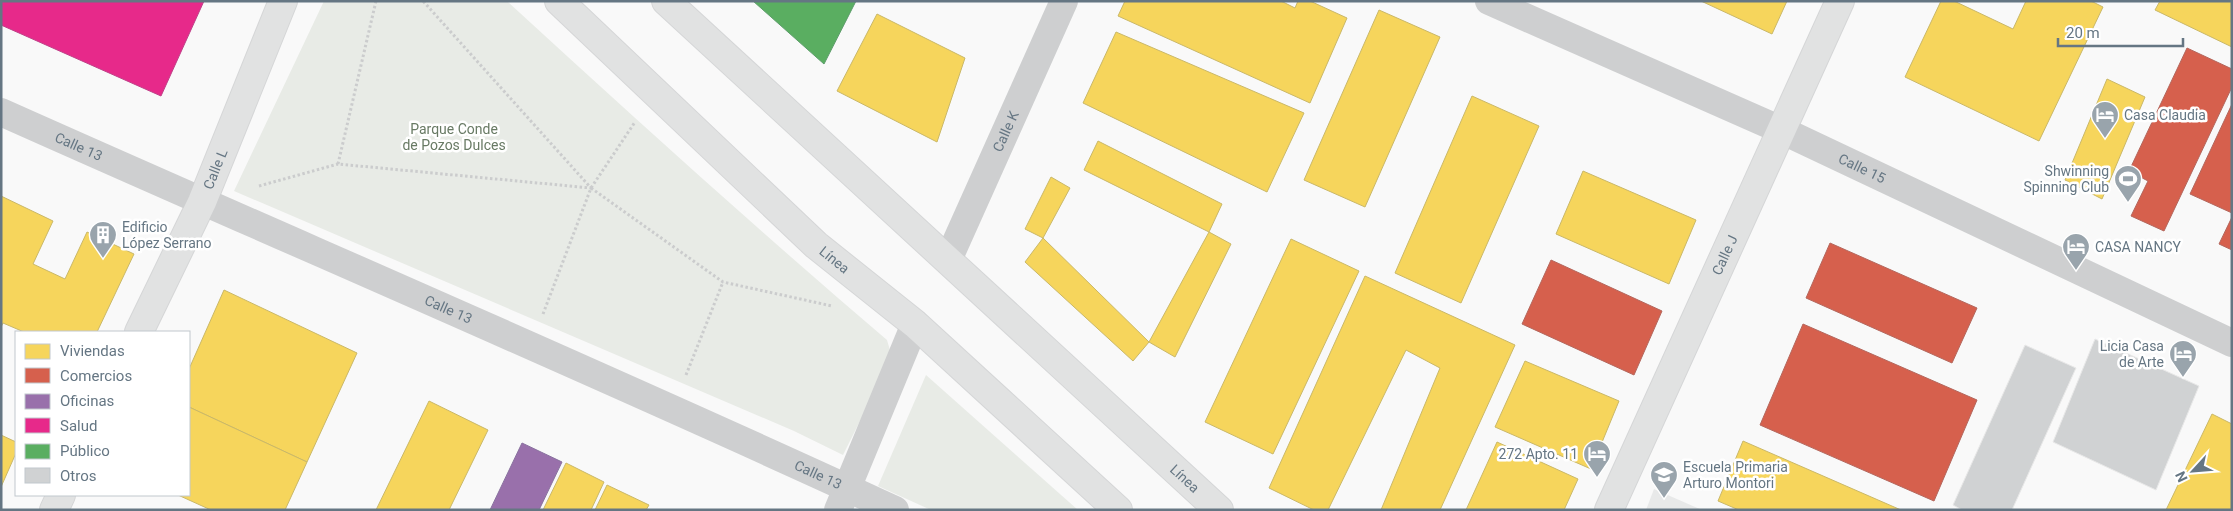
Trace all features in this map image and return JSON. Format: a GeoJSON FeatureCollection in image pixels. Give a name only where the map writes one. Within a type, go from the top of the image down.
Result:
{"type":"FeatureCollection","features":[{"type":"Feature","properties":{"kind":"main road","name":"Calle L"},"geometry":{"type":"LineString","coordinates":[[139,331],[202,202],[283,1]]}},
{"type":"Feature","properties":{"kind":"main road","name":"Línea"},"geometry":{"type":"LineString","coordinates":[[559,1],[816,245],[915,324],[1118,510]]}},
{"type":"Feature","properties":{"kind":"main road","name":"Línea"},"geometry":{"type":"LineString","coordinates":[[666,1],[1218,510]]}},
{"type":"Feature","properties":{"kind":"main road","name":"Calle J"},"geometry":{"type":"LineString","coordinates":[[1609,510],[1840,1]]}},
{"type":"Feature","properties":{"kind":"main road"},"geometry":{"type":"LineString","coordinates":[[54,510],[61,496]]}},
{"type":"Feature","properties":{"kind":"street","name":"Calle K"},"geometry":{"type":"LineString","coordinates":[[948,260],[1064,1]]}},
{"type":"Feature","properties":{"kind":"street","name":"Calle 15"},"geometry":{"type":"LineString","coordinates":[[1489,1],[1781,130],[2232,343]]}},
{"type":"Feature","properties":{"kind":"street","name":"Calle 13"},"geometry":{"type":"LineString","coordinates":[[1,112],[202,202],[531,344],[672,408],[843,499],[895,510]]}},
{"type":"Feature","properties":{"kind":"street"},"geometry":{"type":"LineString","coordinates":[[843,499],[915,324]]}},
{"type":"Feature","properties":{"kind":"path"},"geometry":{"type":"LineString","coordinates":[[338,164],[376,1]]}},
{"type":"Feature","properties":{"kind":"path"},"geometry":{"type":"LineString","coordinates":[[423,1],[591,188],[723,282],[838,307]]}},
{"type":"Feature","properties":{"kind":"path"},"geometry":{"type":"LineString","coordinates":[[531,344],[591,188],[655,92]]}},
{"type":"Feature","properties":{"kind":"path"},"geometry":{"type":"LineString","coordinates":[[256,187],[338,164],[591,188]]}},
{"type":"Feature","properties":{"kind":"path"},"geometry":{"type":"LineString","coordinates":[[672,408],[723,282]]}},
{"type":"Feature","properties":{"kind":"shaded area","name":"Escuela Primaria Arturo Montori"},"geometry":{"type":"Polygon","coordinates":[[[1654,489],[1702,510],[1646,510],[1654,489]]]}},
{"type":"Feature","properties":{"kind":"green space","name":"Parque Conde de Pozos Dulces"},"geometry":{"type":"Polygon","coordinates":[[[324,1],[507,1],[791,257],[887,340],[892,357],[843,455],[794,431],[234,191],[324,1]]]}},
{"type":"Feature","properties":{"kind":"green space"},"geometry":{"type":"Polygon","coordinates":[[[926,375],[1078,510],[931,510],[878,486],[926,375]]]}},
{"type":"Feature","properties":{"kind":"building: Viviendas"},"geometry":{"type":"Polygon","coordinates":[[[1125,1],[1281,1],[1295,8],[1298,1],[1310,1],[1347,18],[1310,103],[1118,16],[1125,1]]]}},
{"type":"Feature","properties":{"kind":"building: Viviendas"},"geometry":{"type":"Polygon","coordinates":[[[1701,1],[1787,1],[1772,34],[1701,1]]]}},
{"type":"Feature","properties":{"kind":"building: Viviendas"},"geometry":{"type":"Polygon","coordinates":[[[1941,1],[1954,1],[2013,29],[2026,1],[2091,1],[2103,7],[2039,141],[1905,77],[1941,1]]]}},
{"type":"Feature","properties":{"kind":"building: Viviendas"},"geometry":{"type":"Polygon","coordinates":[[[2160,1],[2232,1],[2232,47],[2155,10],[2160,1]]]}},
{"type":"Feature","properties":{"kind":"building: Viviendas"},"geometry":{"type":"Polygon","coordinates":[[[1379,10],[1440,37],[1365,207],[1304,180],[1379,10]]]}},
{"type":"Feature","properties":{"kind":"building: Viviendas"},"geometry":{"type":"Polygon","coordinates":[[[877,14],[965,58],[937,142],[837,91],[877,14]]]}},
{"type":"Feature","properties":{"kind":"building: Viviendas"},"geometry":{"type":"Polygon","coordinates":[[[1116,32],[1304,113],[1267,192],[1083,103],[1116,32]]]}},
{"type":"Feature","properties":{"kind":"building: Viviendas","name":"Casa Claudia"},"geometry":{"type":"Polygon","coordinates":[[[2107,79],[2145,97],[2102,199],[2065,180],[2107,79]]]}},
{"type":"Feature","properties":{"kind":"building: Viviendas"},"geometry":{"type":"Polygon","coordinates":[[[1472,96],[1539,126],[1461,303],[1395,273],[1472,96]]]}},
{"type":"Feature","properties":{"kind":"building: Viviendas"},"geometry":{"type":"Polygon","coordinates":[[[1098,141],[1222,204],[1209,232],[1084,170],[1098,141]]]}},
{"type":"Feature","properties":{"kind":"building: Viviendas"},"geometry":{"type":"Polygon","coordinates":[[[1583,171],[1696,220],[1669,284],[1556,234],[1583,171]]]}},
{"type":"Feature","properties":{"kind":"building: Viviendas"},"geometry":{"type":"Polygon","coordinates":[[[1051,177],[1070,188],[1043,238],[1025,229],[1051,177]]]}},
{"type":"Feature","properties":{"kind":"building: Viviendas","name":"Edificio López Serrano"},"geometry":{"type":"Polygon","coordinates":[[[1,196],[53,221],[33,264],[65,279],[87,232],[134,254],[97,331],[22,331],[3,323],[1,327],[1,196]]]}},
{"type":"Feature","properties":{"kind":"building: Viviendas"},"geometry":{"type":"Polygon","coordinates":[[[1209,232],[1231,244],[1175,357],[1149,342],[1209,232]]]}},
{"type":"Feature","properties":{"kind":"building: Viviendas"},"geometry":{"type":"Polygon","coordinates":[[[1043,238],[1149,342],[1133,361],[1025,262],[1043,238]]]}},
{"type":"Feature","properties":{"kind":"building: Viviendas"},"geometry":{"type":"Polygon","coordinates":[[[1291,239],[1359,271],[1273,454],[1205,422],[1291,239]]]}},
{"type":"Feature","properties":{"kind":"building: Viviendas"},"geometry":{"type":"Polygon","coordinates":[[[1365,276],[1515,345],[1440,510],[1381,510],[1440,368],[1406,350],[1328,510],[1314,510],[1269,488],[1365,276]]]}},
{"type":"Feature","properties":{"kind":"building: Viviendas"},"geometry":{"type":"Polygon","coordinates":[[[224,290],[357,353],[307,462],[190,407],[190,367],[224,290]]]}},
{"type":"Feature","properties":{"kind":"building: Viviendas"},"geometry":{"type":"Polygon","coordinates":[[[1525,361],[1619,401],[1591,469],[1495,427],[1525,361]]]}},
{"type":"Feature","properties":{"kind":"building: Viviendas"},"geometry":{"type":"Polygon","coordinates":[[[429,401],[488,430],[449,510],[376,510],[429,401]]]}},
{"type":"Feature","properties":{"kind":"building: Viviendas"},"geometry":{"type":"Polygon","coordinates":[[[190,407],[307,462],[285,510],[211,510],[180,496],[190,496],[190,407]]]}},
{"type":"Feature","properties":{"kind":"building: Viviendas"},"geometry":{"type":"Polygon","coordinates":[[[2212,414],[2232,424],[2232,510],[2166,510],[2212,414]]]}},
{"type":"Feature","properties":{"kind":"building: Viviendas"},"geometry":{"type":"Polygon","coordinates":[[[1,435],[15,442],[15,455],[1,487],[1,435]]]}},
{"type":"Feature","properties":{"kind":"building: Viviendas"},"geometry":{"type":"Polygon","coordinates":[[[1743,441],[1901,510],[1739,510],[1718,501],[1743,441]]]}},
{"type":"Feature","properties":{"kind":"building: Viviendas"},"geometry":{"type":"Polygon","coordinates":[[[1497,442],[1578,479],[1564,510],[1466,510],[1497,442]]]}},
{"type":"Feature","properties":{"kind":"building: Viviendas"},"geometry":{"type":"Polygon","coordinates":[[[566,463],[604,482],[591,510],[543,510],[566,463]]]}},
{"type":"Feature","properties":{"kind":"building: Viviendas"},"geometry":{"type":"Polygon","coordinates":[[[607,485],[649,505],[646,510],[595,510],[607,485]]]}},
{"type":"Feature","properties":{"kind":"building: Comercios"},"geometry":{"type":"Polygon","coordinates":[[[2187,48],[2232,69],[2232,87],[2164,231],[2131,216],[2148,181],[2129,171],[2187,48]]]}},
{"type":"Feature","properties":{"kind":"building: Comercios"},"geometry":{"type":"Polygon","coordinates":[[[2232,104],[2232,213],[2190,194],[2232,104]]]}},
{"type":"Feature","properties":{"kind":"building: Comercios"},"geometry":{"type":"Polygon","coordinates":[[[2232,217],[2232,250],[2219,244],[2232,217]]]}},
{"type":"Feature","properties":{"kind":"building: Comercios"},"geometry":{"type":"Polygon","coordinates":[[[1830,243],[1977,308],[1952,363],[1806,298],[1830,243]]]}},
{"type":"Feature","properties":{"kind":"building: Comercios"},"geometry":{"type":"Polygon","coordinates":[[[1551,260],[1662,311],[1634,375],[1522,324],[1551,260]]]}},
{"type":"Feature","properties":{"kind":"building: Comercios"},"geometry":{"type":"Polygon","coordinates":[[[1803,324],[1977,400],[1934,501],[1760,425],[1803,324]]]}},
{"type":"Feature","properties":{"kind":"building: Oficinas"},"geometry":{"type":"Polygon","coordinates":[[[522,443],[562,462],[539,510],[490,510],[522,443]]]}},
{"type":"Feature","properties":{"kind":"building: Salud"},"geometry":{"type":"Polygon","coordinates":[[[1,1],[204,1],[161,96],[1,25],[1,1]]]}},
{"type":"Feature","properties":{"kind":"building: Público"},"geometry":{"type":"Polygon","coordinates":[[[753,1],[856,1],[824,64],[753,1]]]}},
{"type":"Feature","properties":{"kind":"building: Otros"},"geometry":{"type":"Polygon","coordinates":[[[2095,339],[2199,386],[2156,490],[2053,442],[2095,339]]]}},
{"type":"Feature","properties":{"kind":"building: Otros"},"geometry":{"type":"Polygon","coordinates":[[[2025,345],[2076,368],[2012,510],[1962,510],[1953,505],[2025,345]]]}},
{"type":"Feature","properties":{"kind":"place","name":"Casa Claudia"},"geometry":{"type":"Point","coordinates":[2105,139]}},
{"type":"Feature","properties":{"kind":"place","name":"Shwinning Spinning Club"},"geometry":{"type":"Point","coordinates":[2128,203]}},
{"type":"Feature","properties":{"kind":"place","name":"Edificio López Serrano"},"geometry":{"type":"Point","coordinates":[103,259]}},
{"type":"Feature","properties":{"kind":"place","name":"CASA NANCY"},"geometry":{"type":"Point","coordinates":[2076,271]}},
{"type":"Feature","properties":{"kind":"place","name":"Licia Casa de Arte"},"geometry":{"type":"Point","coordinates":[2183,378]}},
{"type":"Feature","properties":{"kind":"place","name":"272 Apto. 11"},"geometry":{"type":"Point","coordinates":[1597,478]}},
{"type":"Feature","properties":{"kind":"place","name":"Escuela Primaria Arturo Montori"},"geometry":{"type":"Point","coordinates":[1664,499]}}]}
